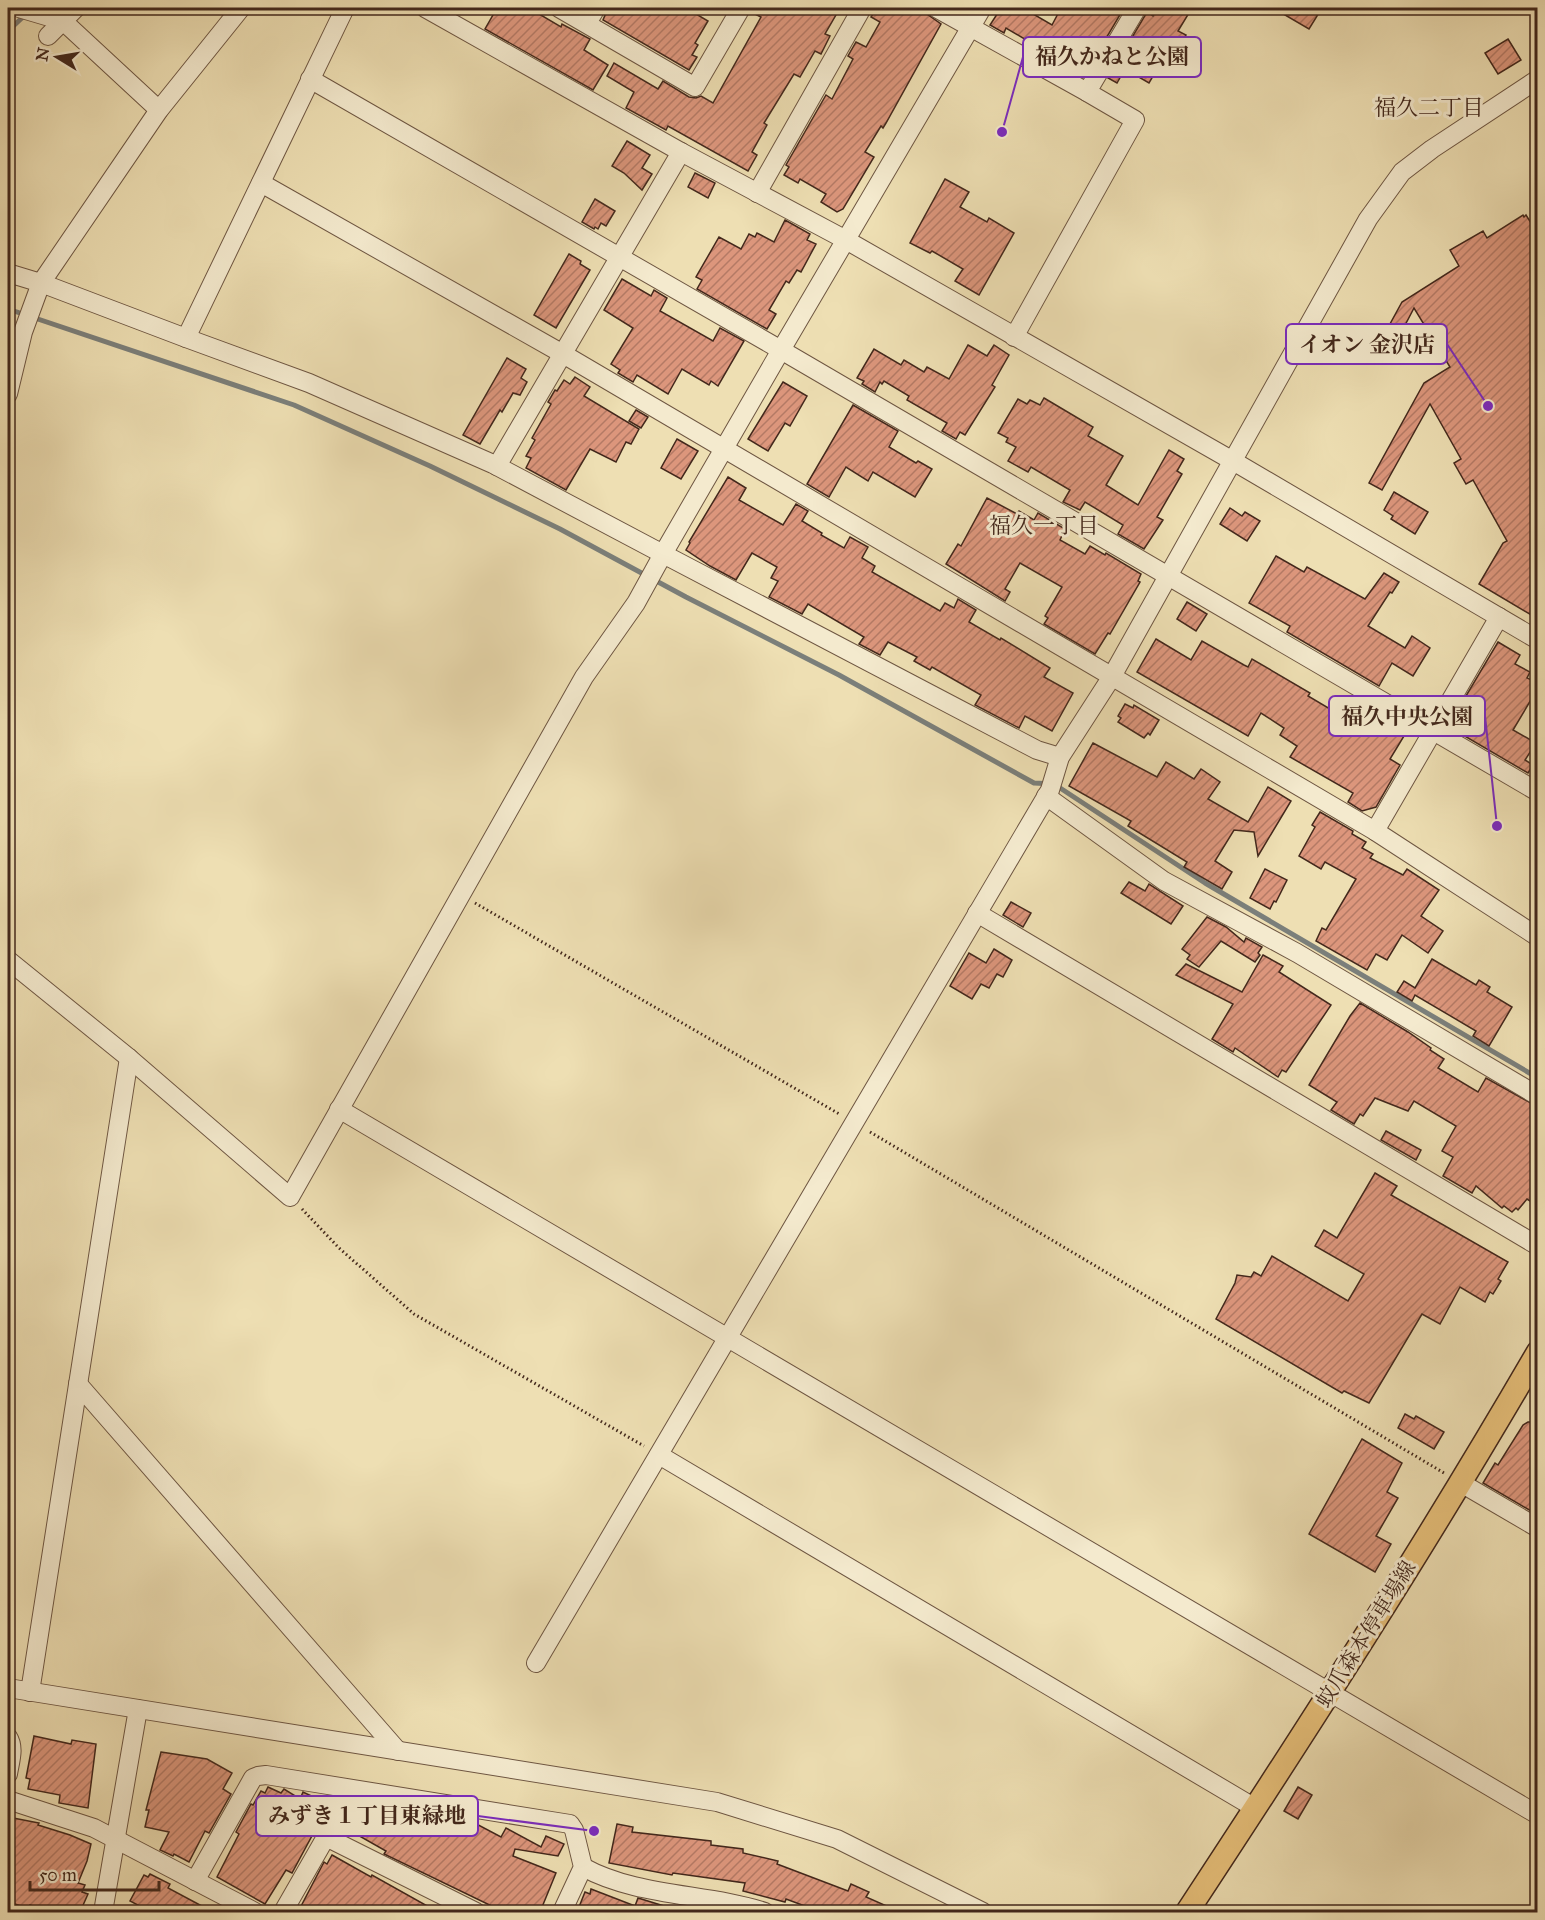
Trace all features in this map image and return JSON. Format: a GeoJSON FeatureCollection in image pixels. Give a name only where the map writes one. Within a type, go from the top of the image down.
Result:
{"type":"FeatureCollection","features":[{"type":"Feature","properties":{"kind":"main road","name":"蚊爪森本停車場線"},"geometry":{"type":"LineString","coordinates":[[1187,1912],[1255,1809],[1461,1483],[1538,1352]]}},
{"type":"Feature","properties":{"kind":"street"},"geometry":{"type":"LineString","coordinates":[[19,8],[55,25],[159,111]]}},
{"type":"Feature","properties":{"kind":"street"},"geometry":{"type":"LineString","coordinates":[[55,25],[76,8]]}},
{"type":"Feature","properties":{"kind":"street"},"geometry":{"type":"LineString","coordinates":[[8,394],[17,340],[40,287],[159,111],[241,8]]}},
{"type":"Feature","properties":{"kind":"street"},"geometry":{"type":"LineString","coordinates":[[186,339],[345,8]]}},
{"type":"Feature","properties":{"kind":"street"},"geometry":{"type":"LineString","coordinates":[[425,8],[681,152],[846,240],[1233,461],[1538,640]]}},
{"type":"Feature","properties":{"kind":"street"},"geometry":{"type":"LineString","coordinates":[[559,8],[591,15],[695,87],[741,8]]}},
{"type":"Feature","properties":{"kind":"street"},"geometry":{"type":"LineString","coordinates":[[757,193],[862,8]]}},
{"type":"Feature","properties":{"kind":"street"},"geometry":{"type":"LineString","coordinates":[[936,8],[1135,120],[1014,337]]}},
{"type":"Feature","properties":{"kind":"street"},"geometry":{"type":"LineString","coordinates":[[8,960],[129,1058],[290,1197],[584,677],[636,603],[724,448],[982,8]]}},
{"type":"Feature","properties":{"kind":"street"},"geometry":{"type":"LineString","coordinates":[[1086,92],[1137,8]]}},
{"type":"Feature","properties":{"kind":"street"},"geometry":{"type":"LineString","coordinates":[[536,1663],[1048,793],[1058,763],[1111,678],[1368,219],[1402,172],[1432,149],[1538,79]]}},
{"type":"Feature","properties":{"kind":"street"},"geometry":{"type":"LineString","coordinates":[[310,80],[781,350],[1538,792]]}},
{"type":"Feature","properties":{"kind":"street"},"geometry":{"type":"LineString","coordinates":[[497,466],[681,152]]}},
{"type":"Feature","properties":{"kind":"street"},"geometry":{"type":"LineString","coordinates":[[261,183],[563,354],[1375,831],[1538,937]]}},
{"type":"Feature","properties":{"kind":"street"},"geometry":{"type":"LineString","coordinates":[[8,273],[40,287],[309,383],[497,466],[661,559],[1037,750],[1058,763]]}},
{"type":"Feature","properties":{"kind":"street"},"geometry":{"type":"LineString","coordinates":[[1375,831],[1499,617]]}},
{"type":"Feature","properties":{"kind":"street"},"geometry":{"type":"LineString","coordinates":[[1048,793],[1164,881],[1297,952],[1538,1096]]}},
{"type":"Feature","properties":{"kind":"street"},"geometry":{"type":"LineString","coordinates":[[977,913],[1538,1246]]}},
{"type":"Feature","properties":{"kind":"street"},"geometry":{"type":"LineString","coordinates":[[30,1692],[129,1058]]}},
{"type":"Feature","properties":{"kind":"street"},"geometry":{"type":"LineString","coordinates":[[339,1109],[1538,1815]]}},
{"type":"Feature","properties":{"kind":"street"},"geometry":{"type":"LineString","coordinates":[[78,1384],[398,1751]]}},
{"type":"Feature","properties":{"kind":"street"},"geometry":{"type":"LineString","coordinates":[[659,1455],[1255,1809]]}},
{"type":"Feature","properties":{"kind":"street"},"geometry":{"type":"LineString","coordinates":[[1461,1483],[1538,1528]]}},
{"type":"Feature","properties":{"kind":"street"},"geometry":{"type":"LineString","coordinates":[[8,1688],[717,1802],[837,1839],[983,1912]]}},
{"type":"Feature","properties":{"kind":"street"},"geometry":{"type":"LineString","coordinates":[[103,1912],[138,1709]]}},
{"type":"Feature","properties":{"kind":"street"},"geometry":{"type":"LineString","coordinates":[[8,1737],[12,1750],[8,1774]]}},
{"type":"Feature","properties":{"kind":"street"},"geometry":{"type":"LineString","coordinates":[[195,1881],[253,1778],[266,1775],[570,1824],[574,1830],[582,1867],[562,1912]]}},
{"type":"Feature","properties":{"kind":"street"},"geometry":{"type":"LineString","coordinates":[[8,1800],[94,1828],[255,1912]]}},
{"type":"Feature","properties":{"kind":"street"},"geometry":{"type":"LineString","coordinates":[[284,1912],[326,1837],[476,1912]]}},
{"type":"Feature","properties":{"kind":"street"},"geometry":{"type":"LineString","coordinates":[[582,1867],[600,1876],[626,1884],[744,1905],[765,1912]]}},
{"type":"Feature","properties":{"kind":"path"},"geometry":{"type":"LineString","coordinates":[[461,895],[854,1123],[1461,1483]]}},
{"type":"Feature","properties":{"kind":"path"},"geometry":{"type":"LineString","coordinates":[[290,1197],[339,1248],[414,1314],[659,1455]]}},
{"type":"Feature","properties":{"kind":"building"},"geometry":{"type":"Polygon","coordinates":[[[497,8],[529,8],[561,27],[562,24],[590,39],[584,50],[608,65],[593,90],[485,29],[497,8]]]}},
{"type":"Feature","properties":{"kind":"building"},"geometry":{"type":"Polygon","coordinates":[[[608,8],[686,8],[708,21],[695,43],[698,45],[692,55],[697,57],[689,70],[603,20],[608,8]]]}},
{"type":"Feature","properties":{"kind":"building"},"geometry":{"type":"Polygon","coordinates":[[[752,8],[840,8],[825,34],[830,36],[821,54],[815,51],[800,77],[794,74],[764,123],[767,125],[752,152],[757,155],[748,171],[668,126],[666,130],[626,108],[634,92],[607,76],[614,63],[658,89],[663,81],[689,97],[701,96],[713,103],[761,17],[751,12],[752,8]]]}},
{"type":"Feature","properties":{"kind":"building"},"geometry":{"type":"Polygon","coordinates":[[[877,8],[925,8],[927,14],[941,24],[886,123],[883,128],[881,126],[865,152],[874,157],[843,209],[837,212],[821,202],[826,194],[800,179],[798,183],[784,175],[789,167],[786,165],[826,95],[832,99],[853,59],[848,56],[856,42],[866,47],[880,22],[871,17],[877,8]]]}},
{"type":"Feature","properties":{"kind":"building"},"geometry":{"type":"Polygon","coordinates":[[[1001,8],[1023,8],[1052,25],[1061,8],[1124,8],[1098,52],[1088,45],[1075,69],[1006,28],[1004,33],[990,25],[1001,8]]]}},
{"type":"Feature","properties":{"kind":"building"},"geometry":{"type":"Polygon","coordinates":[[[1158,8],[1192,8],[1178,31],[1186,35],[1166,68],[1160,64],[1149,83],[1125,69],[1117,83],[1108,78],[1147,12],[1153,16],[1158,8]]]}},
{"type":"Feature","properties":{"kind":"building"},"geometry":{"type":"Polygon","coordinates":[[[1273,8],[1322,8],[1309,29],[1273,8]]]}},
{"type":"Feature","properties":{"kind":"building"},"geometry":{"type":"Polygon","coordinates":[[[1508,39],[1521,60],[1498,74],[1485,53],[1508,39]]]}},
{"type":"Feature","properties":{"kind":"building"},"geometry":{"type":"Polygon","coordinates":[[[627,141],[650,155],[642,168],[652,174],[642,190],[624,173],[612,166],[627,141]]]}},
{"type":"Feature","properties":{"kind":"building"},"geometry":{"type":"Polygon","coordinates":[[[695,173],[715,183],[708,198],[688,187],[695,173]]]}},
{"type":"Feature","properties":{"kind":"building"},"geometry":{"type":"Polygon","coordinates":[[[945,179],[969,192],[960,207],[987,222],[989,218],[1014,233],[979,295],[955,281],[963,269],[932,251],[930,253],[910,243],[945,179]]]}},
{"type":"Feature","properties":{"kind":"building"},"geometry":{"type":"Polygon","coordinates":[[[595,199],[615,211],[606,226],[601,223],[598,229],[582,222],[595,199]]]}},
{"type":"Feature","properties":{"kind":"building"},"geometry":{"type":"Polygon","coordinates":[[[1523,215],[1524,217],[1526,215],[1531,223],[1538,219],[1538,619],[1479,584],[1503,543],[1507,541],[1473,480],[1466,484],[1454,463],[1461,459],[1430,404],[1382,490],[1369,483],[1424,383],[1450,367],[1414,308],[1402,331],[1390,324],[1402,302],[1459,266],[1450,250],[1483,231],[1487,238],[1523,215]]]}},
{"type":"Feature","properties":{"kind":"building"},"geometry":{"type":"Polygon","coordinates":[[[785,220],[810,234],[807,240],[816,244],[801,272],[797,270],[789,283],[786,281],[769,310],[776,314],[767,329],[697,289],[702,280],[696,277],[719,237],[741,249],[749,234],[755,237],[757,233],[774,242],[785,220]]]}},
{"type":"Feature","properties":{"kind":"building"},"geometry":{"type":"Polygon","coordinates":[[[569,254],[590,270],[556,328],[534,315],[569,254]]]}},
{"type":"Feature","properties":{"kind":"building"},"geometry":{"type":"Polygon","coordinates":[[[622,279],[651,296],[654,290],[667,298],[660,311],[713,341],[720,328],[744,341],[718,386],[711,381],[709,385],[682,369],[668,394],[637,375],[633,382],[618,373],[620,370],[611,364],[633,328],[604,310],[622,279]]]}},
{"type":"Feature","properties":{"kind":"building"},"geometry":{"type":"Polygon","coordinates":[[[968,345],[987,356],[994,345],[1009,355],[992,385],[995,387],[965,435],[960,432],[956,439],[942,431],[947,423],[907,400],[909,396],[884,381],[882,384],[880,382],[875,392],[862,384],[864,381],[857,378],[874,349],[901,365],[904,360],[924,372],[927,367],[949,379],[968,345]]]}},
{"type":"Feature","properties":{"kind":"building"},"geometry":{"type":"Polygon","coordinates":[[[507,358],[526,369],[521,378],[527,382],[520,395],[513,393],[502,412],[500,410],[480,444],[463,435],[507,358]]]}},
{"type":"Feature","properties":{"kind":"building"},"geometry":{"type":"Polygon","coordinates":[[[575,377],[590,387],[584,396],[639,429],[631,444],[626,442],[616,462],[590,449],[566,490],[526,468],[531,458],[526,456],[535,440],[532,438],[551,404],[548,402],[555,390],[557,391],[564,380],[570,384],[575,377]]]}},
{"type":"Feature","properties":{"kind":"building"},"geometry":{"type":"Polygon","coordinates":[[[783,382],[807,396],[790,426],[785,423],[768,451],[748,439],[783,382]]]}},
{"type":"Feature","properties":{"kind":"building"},"geometry":{"type":"Polygon","coordinates":[[[1044,398],[1093,427],[1088,436],[1123,456],[1106,485],[1138,505],[1169,450],[1184,459],[1177,471],[1182,474],[1157,517],[1163,520],[1144,549],[1118,534],[1123,525],[1085,502],[1080,510],[1063,502],[1070,490],[1031,467],[1028,472],[1008,461],[1016,447],[1006,442],[1008,438],[998,433],[1018,399],[1027,404],[1030,400],[1040,405],[1044,398]]]}},
{"type":"Feature","properties":{"kind":"building"},"geometry":{"type":"Polygon","coordinates":[[[853,405],[898,431],[889,447],[916,463],[918,461],[932,469],[915,497],[873,472],[868,481],[846,467],[829,497],[807,484],[853,405]]]}},
{"type":"Feature","properties":{"kind":"building"},"geometry":{"type":"Polygon","coordinates":[[[636,410],[648,417],[641,428],[629,421],[636,410]]]}},
{"type":"Feature","properties":{"kind":"building"},"geometry":{"type":"Polygon","coordinates":[[[677,439],[698,451],[681,479],[661,468],[677,439]]]}},
{"type":"Feature","properties":{"kind":"building"},"geometry":{"type":"Polygon","coordinates":[[[728,477],[746,488],[739,500],[783,525],[796,504],[808,511],[802,521],[822,533],[821,535],[844,548],[850,537],[868,547],[862,558],[875,566],[872,572],[940,611],[945,603],[954,608],[958,599],[976,610],[969,622],[1000,640],[1001,638],[1050,668],[1044,677],[1073,693],[1052,731],[1025,716],[1019,728],[975,705],[981,695],[932,667],[930,670],[914,661],[917,657],[888,642],[880,655],[859,644],[864,637],[808,604],[802,614],[769,597],[778,581],[771,578],[777,567],[752,553],[736,580],[686,550],[728,477]]]}},
{"type":"Feature","properties":{"kind":"building"},"geometry":{"type":"Polygon","coordinates":[[[1394,492],[1428,512],[1415,534],[1391,519],[1393,516],[1384,510],[1394,492]]]}},
{"type":"Feature","properties":{"kind":"building"},"geometry":{"type":"Polygon","coordinates":[[[987,498],[1034,520],[1038,513],[1065,529],[1060,540],[1085,554],[1090,546],[1141,574],[1138,581],[1140,582],[1110,634],[1108,633],[1095,654],[1044,624],[1048,618],[1045,616],[1062,587],[1020,563],[1005,589],[1010,592],[1005,601],[946,564],[958,544],[961,546],[987,498]]]}},
{"type":"Feature","properties":{"kind":"building"},"geometry":{"type":"Polygon","coordinates":[[[1230,508],[1242,516],[1245,512],[1260,521],[1247,541],[1220,524],[1230,508]]]}},
{"type":"Feature","properties":{"kind":"building"},"geometry":{"type":"Polygon","coordinates":[[[1276,556],[1304,572],[1307,567],[1365,599],[1384,573],[1399,582],[1368,626],[1405,648],[1412,636],[1430,648],[1413,676],[1392,663],[1379,686],[1287,632],[1290,626],[1249,603],[1276,556]]]}},
{"type":"Feature","properties":{"kind":"building"},"geometry":{"type":"Polygon","coordinates":[[[1187,602],[1207,614],[1196,631],[1177,619],[1187,602]]]}},
{"type":"Feature","properties":{"kind":"building"},"geometry":{"type":"Polygon","coordinates":[[[1156,639],[1191,660],[1202,641],[1248,667],[1252,659],[1310,693],[1308,696],[1340,715],[1345,706],[1381,727],[1383,724],[1404,736],[1390,759],[1400,765],[1376,807],[1362,811],[1348,802],[1353,793],[1290,757],[1297,746],[1280,735],[1284,728],[1261,713],[1248,736],[1137,672],[1156,639]]]}},
{"type":"Feature","properties":{"kind":"building"},"geometry":{"type":"Polygon","coordinates":[[[1498,642],[1520,655],[1515,664],[1530,672],[1527,678],[1538,683],[1538,688],[1513,730],[1536,743],[1525,760],[1533,765],[1528,773],[1456,731],[1468,711],[1460,706],[1498,642]]]}},
{"type":"Feature","properties":{"kind":"building"},"geometry":{"type":"Polygon","coordinates":[[[1125,704],[1133,708],[1134,705],[1159,720],[1150,735],[1148,733],[1144,738],[1118,722],[1121,718],[1118,716],[1125,704]]]}},
{"type":"Feature","properties":{"kind":"building"},"geometry":{"type":"Polygon","coordinates":[[[1093,743],[1157,777],[1166,762],[1194,779],[1201,769],[1220,782],[1208,799],[1248,822],[1268,787],[1291,801],[1258,856],[1254,832],[1234,830],[1215,861],[1232,872],[1222,889],[1184,867],[1187,862],[1128,826],[1131,821],[1069,786],[1093,743]]]}},
{"type":"Feature","properties":{"kind":"building"},"geometry":{"type":"Polygon","coordinates":[[[1320,812],[1353,831],[1352,834],[1366,842],[1362,848],[1373,854],[1370,858],[1403,875],[1407,869],[1439,890],[1421,916],[1443,931],[1428,953],[1402,935],[1387,960],[1376,954],[1367,970],[1316,941],[1322,928],[1326,930],[1356,879],[1325,862],[1321,869],[1299,856],[1315,827],[1312,825],[1320,812]]]}},
{"type":"Feature","properties":{"kind":"building"},"geometry":{"type":"Polygon","coordinates":[[[1265,869],[1287,880],[1270,909],[1250,898],[1265,869]]]}},
{"type":"Feature","properties":{"kind":"building"},"geometry":{"type":"Polygon","coordinates":[[[1129,882],[1145,891],[1149,884],[1183,906],[1171,924],[1121,893],[1129,882]]]}},
{"type":"Feature","properties":{"kind":"building"},"geometry":{"type":"Polygon","coordinates":[[[1011,902],[1031,913],[1023,927],[1003,915],[1011,902]]]}},
{"type":"Feature","properties":{"kind":"building"},"geometry":{"type":"Polygon","coordinates":[[[1207,917],[1226,927],[1244,942],[1246,938],[1262,947],[1255,962],[1221,941],[1199,967],[1187,959],[1190,955],[1182,949],[1207,917]]]}},
{"type":"Feature","properties":{"kind":"building"},"geometry":{"type":"Polygon","coordinates":[[[994,949],[1012,960],[1003,977],[997,974],[989,988],[981,984],[972,999],[950,986],[969,953],[986,963],[994,949]]]}},
{"type":"Feature","properties":{"kind":"building"},"geometry":{"type":"Polygon","coordinates":[[[1263,955],[1283,966],[1279,972],[1331,1005],[1286,1072],[1282,1070],[1278,1077],[1235,1048],[1233,1052],[1212,1039],[1233,1004],[1176,975],[1186,964],[1242,992],[1263,955]]]}},
{"type":"Feature","properties":{"kind":"building"},"geometry":{"type":"Polygon","coordinates":[[[1432,959],[1476,985],[1479,980],[1490,987],[1487,992],[1512,1007],[1489,1046],[1473,1036],[1476,1031],[1415,995],[1412,1001],[1397,992],[1404,981],[1415,988],[1432,959]]]}},
{"type":"Feature","properties":{"kind":"building"},"geometry":{"type":"Polygon","coordinates":[[[1360,1003],[1431,1048],[1430,1050],[1444,1059],[1438,1068],[1478,1092],[1486,1078],[1538,1107],[1538,1206],[1527,1199],[1518,1210],[1516,1208],[1512,1212],[1504,1206],[1502,1208],[1476,1186],[1472,1193],[1443,1176],[1453,1157],[1442,1151],[1456,1126],[1414,1101],[1408,1111],[1375,1098],[1363,1116],[1360,1114],[1354,1124],[1331,1110],[1337,1102],[1309,1085],[1360,1003]]]}},
{"type":"Feature","properties":{"kind":"building"},"geometry":{"type":"Polygon","coordinates":[[[1386,1131],[1421,1150],[1416,1160],[1381,1140],[1386,1131]]]}},
{"type":"Feature","properties":{"kind":"building"},"geometry":{"type":"Polygon","coordinates":[[[1375,1173],[1397,1186],[1391,1195],[1508,1262],[1498,1279],[1501,1281],[1493,1294],[1490,1292],[1485,1302],[1460,1287],[1440,1324],[1422,1314],[1369,1403],[1344,1391],[1342,1393],[1216,1319],[1237,1275],[1251,1277],[1254,1272],[1261,1276],[1272,1256],[1348,1301],[1364,1274],[1315,1246],[1324,1230],[1337,1238],[1375,1173]]]}},
{"type":"Feature","properties":{"kind":"building"},"geometry":{"type":"Polygon","coordinates":[[[1405,1414],[1414,1419],[1416,1416],[1444,1432],[1434,1449],[1398,1428],[1405,1414]]]}},
{"type":"Feature","properties":{"kind":"building"},"geometry":{"type":"Polygon","coordinates":[[[1528,1422],[1538,1422],[1538,1515],[1483,1483],[1495,1463],[1498,1465],[1523,1425],[1528,1422]]]}},
{"type":"Feature","properties":{"kind":"building"},"geometry":{"type":"Polygon","coordinates":[[[1362,1439],[1402,1463],[1387,1492],[1398,1498],[1376,1536],[1391,1544],[1375,1572],[1309,1534],[1362,1439]]]}},
{"type":"Feature","properties":{"kind":"building"},"geometry":{"type":"Polygon","coordinates":[[[34,1736],[71,1744],[72,1740],[96,1744],[88,1808],[59,1803],[60,1795],[28,1789],[30,1779],[26,1778],[34,1736]]]}},
{"type":"Feature","properties":{"kind":"building"},"geometry":{"type":"Polygon","coordinates":[[[161,1752],[207,1759],[232,1773],[223,1789],[231,1794],[209,1833],[205,1831],[189,1862],[160,1850],[169,1832],[145,1827],[149,1810],[146,1810],[161,1752]]]}},
{"type":"Feature","properties":{"kind":"building"},"geometry":{"type":"Polygon","coordinates":[[[268,1787],[281,1793],[284,1789],[300,1799],[303,1792],[324,1802],[327,1797],[354,1811],[359,1801],[413,1831],[423,1812],[432,1813],[464,1830],[469,1820],[501,1837],[506,1828],[541,1847],[546,1836],[564,1844],[558,1856],[515,1849],[513,1856],[556,1873],[540,1912],[504,1912],[384,1854],[386,1851],[349,1830],[348,1832],[334,1824],[333,1827],[320,1821],[292,1873],[286,1870],[265,1904],[217,1877],[251,1804],[253,1805],[261,1791],[265,1793],[268,1787]]]}},
{"type":"Feature","properties":{"kind":"building"},"geometry":{"type":"Polygon","coordinates":[[[1298,1787],[1312,1795],[1298,1819],[1284,1811],[1298,1787]]]}},
{"type":"Feature","properties":{"kind":"building"},"geometry":{"type":"Polygon","coordinates":[[[8,1817],[39,1823],[38,1825],[91,1844],[78,1883],[85,1885],[82,1892],[88,1894],[80,1912],[50,1912],[30,1905],[28,1908],[8,1902],[8,1817]]]}},
{"type":"Feature","properties":{"kind":"building"},"geometry":{"type":"Polygon","coordinates":[[[617,1824],[633,1827],[632,1832],[711,1841],[711,1845],[743,1849],[743,1853],[778,1861],[777,1864],[848,1891],[851,1884],[869,1892],[866,1897],[900,1912],[821,1912],[786,1899],[785,1902],[743,1891],[745,1883],[673,1873],[672,1875],[609,1863],[617,1824]]]}},
{"type":"Feature","properties":{"kind":"building"},"geometry":{"type":"Polygon","coordinates":[[[332,1855],[438,1912],[298,1912],[324,1862],[327,1864],[332,1855]]]}},
{"type":"Feature","properties":{"kind":"building"},"geometry":{"type":"Polygon","coordinates":[[[150,1874],[170,1884],[168,1888],[213,1912],[151,1912],[130,1901],[144,1875],[148,1877],[150,1874]]]}},
{"type":"Feature","properties":{"kind":"building"},"geometry":{"type":"Polygon","coordinates":[[[591,1889],[635,1906],[638,1898],[677,1910],[676,1912],[577,1912],[585,1892],[590,1894],[591,1889]]]}},
{"type":"Feature","properties":{"kind":"waterway"},"geometry":{"type":"LineString","coordinates":[[8,31],[25,15]]}},
{"type":"Feature","properties":{"kind":"waterway"},"geometry":{"type":"LineString","coordinates":[[8,309],[294,405],[430,466],[560,529],[686,597],[839,675],[1034,783],[1054,784],[1205,883],[1538,1078]]}},
{"type":"Feature","properties":{"kind":"place","name":"福久かねと公園"},"geometry":{"type":"Point","coordinates":[1002,132]}},
{"type":"Feature","properties":{"kind":"place","name":"イオン 金沢店"},"geometry":{"type":"Point","coordinates":[1488,406]}},
{"type":"Feature","properties":{"kind":"place","name":"福久中央公園"},"geometry":{"type":"Point","coordinates":[1497,826]}},
{"type":"Feature","properties":{"kind":"place","name":"みずき１丁目東緑地"},"geometry":{"type":"Point","coordinates":[594,1831]}},
{"type":"Feature","properties":{"kind":"district","name":"福久二丁目"},"geometry":{"type":"Point","coordinates":[1429,107]}},
{"type":"Feature","properties":{"kind":"district","name":"福久一丁目"},"geometry":{"type":"Point","coordinates":[1044,525]}}]}
